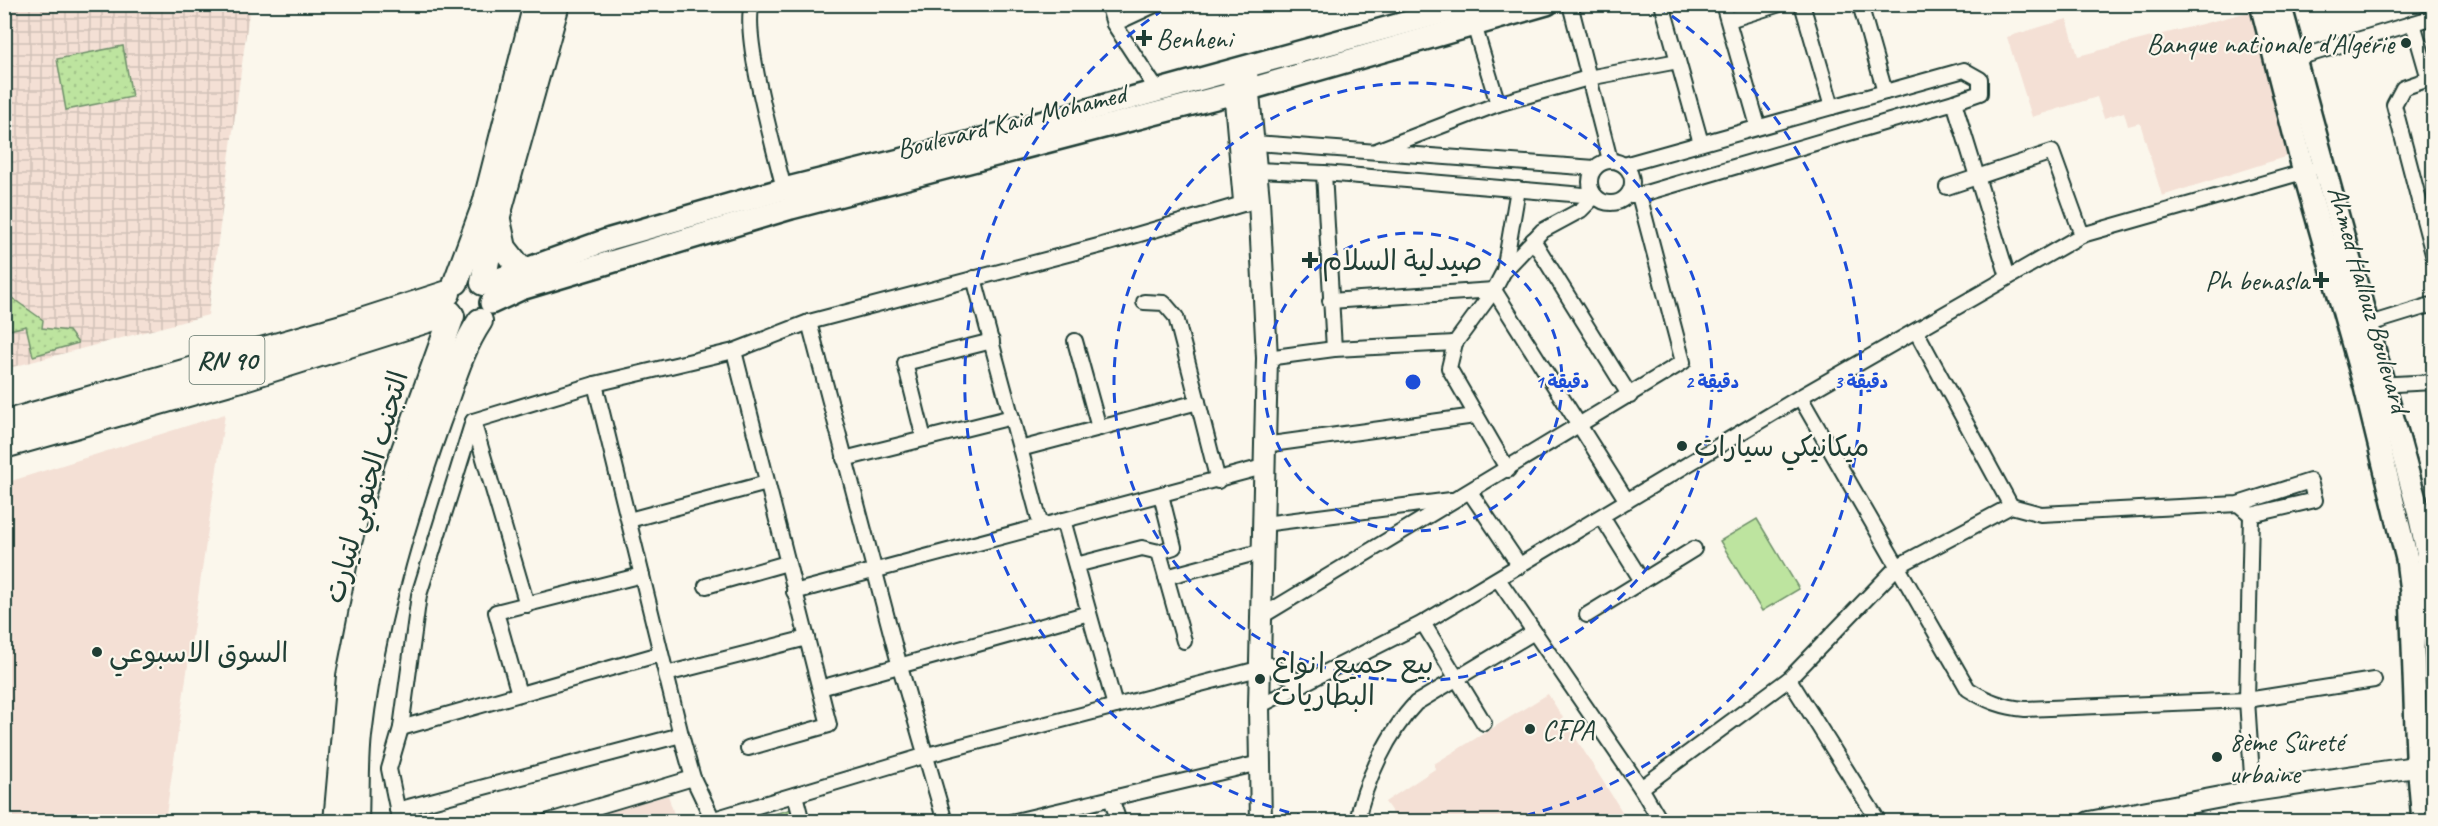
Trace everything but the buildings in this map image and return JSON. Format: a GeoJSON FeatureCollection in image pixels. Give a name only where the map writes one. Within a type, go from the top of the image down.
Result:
{"type":"FeatureCollection","features":[{"type":"Feature","properties":{"kind":"highway","name":"التجنب الجنوبي لتيارت"},"geometry":{"type":"LineString","coordinates":[[336,822],[349,676],[373,553],[396,472],[485,204],[536,4]]}},
{"type":"Feature","properties":{"kind":"highway","name":"التجنب الجنوبي لتيارت"},"geometry":{"type":"LineString","coordinates":[[356,822],[359,735],[373,650],[389,582],[431,442],[485,298],[498,218],[557,4]]}},
{"type":"Feature","properties":{"kind":"highway"},"geometry":{"type":"LineString","coordinates":[[498,218],[504,248],[522,271]]}},
{"type":"Feature","properties":{"kind":"highway"},"geometry":{"type":"LineString","coordinates":[[467,278],[485,298],[468,323],[452,301],[467,278]]}},
{"type":"Feature","properties":{"kind":"highway","name":"RN 90"},"geometry":{"type":"LineString","coordinates":[[4,446],[241,379],[394,331],[452,301]]}},
{"type":"Feature","properties":{"kind":"highway","name":"RN 90"},"geometry":{"type":"LineString","coordinates":[[4,423],[349,325],[452,301]]}},
{"type":"Feature","properties":{"kind":"highway"},"geometry":{"type":"LineString","coordinates":[[394,331],[420,335],[427,340],[429,375]]}},
{"type":"Feature","properties":{"kind":"main road","name":"Boulevard Kaid Mohamed"},"geometry":{"type":"LineString","coordinates":[[485,298],[791,208],[1242,91],[1474,15],[1547,4]]}},
{"type":"Feature","properties":{"kind":"main road","name":"Ahmed Hallouz Boulevard"},"geometry":{"type":"LineString","coordinates":[[2261,4],[2314,169],[2375,386],[2411,592],[2424,765],[2423,822]]}},
{"type":"Feature","properties":{"kind":"main road"},"geometry":{"type":"LineString","coordinates":[[2280,4],[2294,59],[2314,169],[2368,324],[2375,386],[2427,551],[2433,644]]}},
{"type":"Feature","properties":{"kind":"main road","name":"Boulevard Kaid Mohamed"},"geometry":{"type":"LineString","coordinates":[[485,298],[522,271],[610,239],[784,189],[960,145],[1239,69],[1431,10],[1474,15]]}},
{"type":"Feature","properties":{"kind":"street"},"geometry":{"type":"LineString","coordinates":[[752,4],[750,25],[759,80],[784,189]]}},
{"type":"Feature","properties":{"kind":"street"},"geometry":{"type":"LineString","coordinates":[[1108,4],[1113,24],[1157,90]]}},
{"type":"Feature","properties":{"kind":"street"},"geometry":{"type":"LineString","coordinates":[[1113,24],[1157,4]]}},
{"type":"Feature","properties":{"kind":"street"},"geometry":{"type":"LineString","coordinates":[[1570,4],[1610,160]]}},
{"type":"Feature","properties":{"kind":"street"},"geometry":{"type":"LineString","coordinates":[[1662,4],[1701,143]]}},
{"type":"Feature","properties":{"kind":"street"},"geometry":{"type":"LineString","coordinates":[[1723,4],[1758,126]]}},
{"type":"Feature","properties":{"kind":"street"},"geometry":{"type":"LineString","coordinates":[[1729,20],[1780,4]]}},
{"type":"Feature","properties":{"kind":"street"},"geometry":{"type":"LineString","coordinates":[[1802,4],[1832,107]]}},
{"type":"Feature","properties":{"kind":"street"},"geometry":{"type":"LineString","coordinates":[[1860,4],[1885,92]]}},
{"type":"Feature","properties":{"kind":"street"},"geometry":{"type":"LineString","coordinates":[[1474,15],[1498,104]]}},
{"type":"Feature","properties":{"kind":"street"},"geometry":{"type":"LineString","coordinates":[[2294,59],[2433,17]]}},
{"type":"Feature","properties":{"kind":"street"},"geometry":{"type":"LineString","coordinates":[[2413,24],[2429,79],[2403,88],[2394,105],[2433,258]]}},
{"type":"Feature","properties":{"kind":"street"},"geometry":{"type":"LineString","coordinates":[[1372,153],[1498,104],[1588,78],[1678,60]]}},
{"type":"Feature","properties":{"kind":"street"},"geometry":{"type":"LineString","coordinates":[[1239,69],[1266,358],[1262,664],[1259,706],[1261,822]]}},
{"type":"Feature","properties":{"kind":"street"},"geometry":{"type":"LineString","coordinates":[[1255,143],[1595,168],[1610,160],[1624,165],[1964,70],[1980,79],[1980,93],[1954,102],[1611,203],[1595,196],[1324,173],[1257,170]]}},
{"type":"Feature","properties":{"kind":"street"},"geometry":{"type":"LineString","coordinates":[[1242,91],[1255,143],[1257,170],[1252,201]]}},
{"type":"Feature","properties":{"kind":"street"},"geometry":{"type":"LineString","coordinates":[[1954,102],[2008,277]]}},
{"type":"Feature","properties":{"kind":"street"},"geometry":{"type":"LineString","coordinates":[[1947,187],[2052,152],[2082,235]]}},
{"type":"Feature","properties":{"kind":"street"},"geometry":{"type":"LineString","coordinates":[[1262,616],[1580,427],[1683,362],[1632,183],[1624,165]]}},
{"type":"Feature","properties":{"kind":"street"},"geometry":{"type":"LineString","coordinates":[[1595,168],[1590,178],[1595,196]]}},
{"type":"Feature","properties":{"kind":"street"},"geometry":{"type":"LineString","coordinates":[[1259,706],[1423,622],[1520,567],[1800,397],[2082,235],[2314,169]]}},
{"type":"Feature","properties":{"kind":"street"},"geometry":{"type":"LineString","coordinates":[[1324,173],[1334,349]]}},
{"type":"Feature","properties":{"kind":"street"},"geometry":{"type":"LineString","coordinates":[[1504,271],[1518,189]]}},
{"type":"Feature","properties":{"kind":"street"},"geometry":{"type":"LineString","coordinates":[[1508,470],[1449,368],[1455,343],[1494,291],[1504,271],[1533,240],[1542,231],[1581,210],[1595,196]]}},
{"type":"Feature","properties":{"kind":"street"},"geometry":{"type":"LineString","coordinates":[[473,421],[595,384],[734,351],[809,322],[1102,245],[1252,201]]}},
{"type":"Feature","properties":{"kind":"street"},"geometry":{"type":"LineString","coordinates":[[1533,240],[1630,396]]}},
{"type":"Feature","properties":{"kind":"street"},"geometry":{"type":"LineString","coordinates":[[974,278],[1041,526]]}},
{"type":"Feature","properties":{"kind":"street"},"geometry":{"type":"LineString","coordinates":[[1330,301],[1494,291]]}},
{"type":"Feature","properties":{"kind":"street"},"geometry":{"type":"LineString","coordinates":[[1494,291],[1627,501]]}},
{"type":"Feature","properties":{"kind":"street"},"geometry":{"type":"LineString","coordinates":[[1144,302],[1164,303],[1176,317],[1218,481]]}},
{"type":"Feature","properties":{"kind":"street"},"geometry":{"type":"LineString","coordinates":[[2368,324],[2433,304]]}},
{"type":"Feature","properties":{"kind":"street"},"geometry":{"type":"LineString","coordinates":[[809,322],[900,667],[945,822]]}},
{"type":"Feature","properties":{"kind":"street"},"geometry":{"type":"LineString","coordinates":[[1916,331],[2011,506]]}},
{"type":"Feature","properties":{"kind":"street"},"geometry":{"type":"LineString","coordinates":[[924,439],[905,363],[992,341]]}},
{"type":"Feature","properties":{"kind":"street"},"geometry":{"type":"LineString","coordinates":[[1075,341],[1099,428]]}},
{"type":"Feature","properties":{"kind":"street"},"geometry":{"type":"LineString","coordinates":[[1266,358],[1334,349],[1455,343]]}},
{"type":"Feature","properties":{"kind":"street"},"geometry":{"type":"LineString","coordinates":[[734,351],[829,725],[748,748]]}},
{"type":"Feature","properties":{"kind":"street"},"geometry":{"type":"LineString","coordinates":[[2375,386],[2433,382]]}},
{"type":"Feature","properties":{"kind":"street"},"geometry":{"type":"LineString","coordinates":[[595,384],[681,735],[693,778],[714,820],[927,755],[1115,706],[1262,664],[1303,684]]}},
{"type":"Feature","properties":{"kind":"street"},"geometry":{"type":"LineString","coordinates":[[1800,397],[1968,689],[1986,701],[2006,708],[2025,710],[2247,700],[2374,680]]}},
{"type":"Feature","properties":{"kind":"street"},"geometry":{"type":"LineString","coordinates":[[1020,449],[1198,402]]}},
{"type":"Feature","properties":{"kind":"street"},"geometry":{"type":"LineString","coordinates":[[1264,445],[1475,416]]}},
{"type":"Feature","properties":{"kind":"street"},"geometry":{"type":"LineString","coordinates":[[844,459],[1012,417]]}},
{"type":"Feature","properties":{"kind":"street"},"geometry":{"type":"LineString","coordinates":[[473,421],[527,604]]}},
{"type":"Feature","properties":{"kind":"street"},"geometry":{"type":"LineString","coordinates":[[473,421],[419,595],[401,728],[389,769],[398,816],[681,735]]}},
{"type":"Feature","properties":{"kind":"street"},"geometry":{"type":"LineString","coordinates":[[794,592],[1218,481],[1263,467]]}},
{"type":"Feature","properties":{"kind":"street"},"geometry":{"type":"LineString","coordinates":[[1641,788],[1789,679],[1898,567],[2011,506],[2041,514],[2238,504],[2310,481],[2315,500],[2251,515]]}},
{"type":"Feature","properties":{"kind":"street"},"geometry":{"type":"LineString","coordinates":[[629,520],[767,483]]}},
{"type":"Feature","properties":{"kind":"street"},"geometry":{"type":"LineString","coordinates":[[1076,565],[1142,548],[1159,552],[1174,547],[1161,495]]}},
{"type":"Feature","properties":{"kind":"street"},"geometry":{"type":"LineString","coordinates":[[1263,524],[1464,496]]}},
{"type":"Feature","properties":{"kind":"street"},"geometry":{"type":"LineString","coordinates":[[1464,496],[1520,567]]}},
{"type":"Feature","properties":{"kind":"street"},"geometry":{"type":"LineString","coordinates":[[2238,504],[2251,515]]}},
{"type":"Feature","properties":{"kind":"street"},"geometry":{"type":"LineString","coordinates":[[2251,515],[2247,700],[2253,790]]}},
{"type":"Feature","properties":{"kind":"street"},"geometry":{"type":"LineString","coordinates":[[1602,517],[1642,581]]}},
{"type":"Feature","properties":{"kind":"street"},"geometry":{"type":"LineString","coordinates":[[1063,520],[1115,706]]}},
{"type":"Feature","properties":{"kind":"street"},"geometry":{"type":"LineString","coordinates":[[1587,615],[1694,549]]}},
{"type":"Feature","properties":{"kind":"street"},"geometry":{"type":"LineString","coordinates":[[1166,576],[1263,551]]}},
{"type":"Feature","properties":{"kind":"street"},"geometry":{"type":"LineString","coordinates":[[1159,552],[1184,641]]}},
{"type":"Feature","properties":{"kind":"street"},"geometry":{"type":"LineString","coordinates":[[706,586],[787,563]]}},
{"type":"Feature","properties":{"kind":"street"},"geometry":{"type":"LineString","coordinates":[[519,694],[496,612],[642,575]]}},
{"type":"Feature","properties":{"kind":"street"},"geometry":{"type":"LineString","coordinates":[[1498,579],[1641,788],[1660,822]]}},
{"type":"Feature","properties":{"kind":"street"},"geometry":{"type":"LineString","coordinates":[[820,688],[1089,613]]}},
{"type":"Feature","properties":{"kind":"street"},"geometry":{"type":"LineString","coordinates":[[1423,622],[1484,723]]}},
{"type":"Feature","properties":{"kind":"street"},"geometry":{"type":"LineString","coordinates":[[1357,822],[1373,774],[1389,739],[1403,717],[1416,703],[1534,632]]}},
{"type":"Feature","properties":{"kind":"street"},"geometry":{"type":"LineString","coordinates":[[666,674],[807,638]]}},
{"type":"Feature","properties":{"kind":"street"},"geometry":{"type":"LineString","coordinates":[[401,728],[660,654]]}},
{"type":"Feature","properties":{"kind":"street"},"geometry":{"type":"LineString","coordinates":[[1789,679],[1879,822]]}},
{"type":"Feature","properties":{"kind":"street"},"geometry":{"type":"LineString","coordinates":[[1011,822],[1260,763]]}},
{"type":"Feature","properties":{"kind":"street"},"geometry":{"type":"LineString","coordinates":[[2089,822],[2184,812],[2253,790],[2424,765]]}},
{"type":"Feature","properties":{"kind":"street"},"geometry":{"type":"LineString","coordinates":[[546,822],[693,778]]}},
{"type":"Feature","properties":{"kind":"street"},"geometry":{"type":"LineString","coordinates":[[795,795],[802,822]]}},
{"type":"Feature","properties":{"kind":"street"},"geometry":{"type":"LineString","coordinates":[[1111,798],[1119,822]]}},
{"type":"Feature","properties":{"kind":"shaded area"},"geometry":{"type":"Polygon","coordinates":[[[5,5],[250,5],[208,315],[5,369],[5,5]]]}},
{"type":"Feature","properties":{"kind":"shaded area"},"geometry":{"type":"Polygon","coordinates":[[[2252,11],[2291,155],[2162,196],[2140,123],[2128,126],[2124,112],[2104,118],[2097,97],[2032,117],[2007,37],[2067,19],[2078,56],[2252,11]]]}},
{"type":"Feature","properties":{"kind":"shaded area","name":"السوق الاسبوعي"},"geometry":{"type":"Polygon","coordinates":[[[225,414],[165,821],[5,821],[5,483],[225,414]]]}},
{"type":"Feature","properties":{"kind":"shaded area","name":"CFPA"},"geometry":{"type":"Polygon","coordinates":[[[1548,694],[1628,821],[1398,821],[1385,802],[1435,769],[1434,764],[1548,694]]]}},
{"type":"Feature","properties":{"kind":"shaded area"},"geometry":{"type":"Polygon","coordinates":[[[668,795],[676,821],[579,821],[668,795]]]}},
{"type":"Feature","properties":{"kind":"green space"},"geometry":{"type":"Polygon","coordinates":[[[123,46],[132,97],[66,110],[57,59],[123,46]]]}},
{"type":"Feature","properties":{"kind":"green space"},"geometry":{"type":"Polygon","coordinates":[[[5,293],[43,320],[42,328],[69,331],[78,343],[33,356],[26,326],[5,331],[5,293]]]}},
{"type":"Feature","properties":{"kind":"green space"},"geometry":{"type":"Polygon","coordinates":[[[1757,519],[1799,589],[1762,611],[1720,541],[1757,519]]]}},
{"type":"Feature","properties":{"kind":"green space"},"geometry":{"type":"Polygon","coordinates":[[[792,809],[795,821],[764,821],[763,817],[792,809]]]}},
{"type":"Feature","properties":{"kind":"place","name":"Benheni"},"geometry":{"type":"Point","coordinates":[1144,38]}},
{"type":"Feature","properties":{"kind":"place","name":"Banque nationale d'Algérie"},"geometry":{"type":"Point","coordinates":[2406,43]}},
{"type":"Feature","properties":{"kind":"place","name":"صيدلية السلام"},"geometry":{"type":"Point","coordinates":[1310,260]}},
{"type":"Feature","properties":{"kind":"place","name":"Ph benasla"},"geometry":{"type":"Point","coordinates":[2321,280]}},
{"type":"Feature","properties":{"kind":"place","name":"ميكانيكي سيارات"},"geometry":{"type":"Point","coordinates":[1682,446]}},
{"type":"Feature","properties":{"kind":"place","name":"السوق الاسبوعي"},"geometry":{"type":"Point","coordinates":[97,652]}},
{"type":"Feature","properties":{"kind":"place","name":"بيع جميع انواع البطاريات"},"geometry":{"type":"Point","coordinates":[1260,679]}},
{"type":"Feature","properties":{"kind":"place","name":"CFPA"},"geometry":{"type":"Point","coordinates":[1530,729]}},
{"type":"Feature","properties":{"kind":"place","name":"8ème Sûreté urbaine"},"geometry":{"type":"Point","coordinates":[2217,757]}}]}
